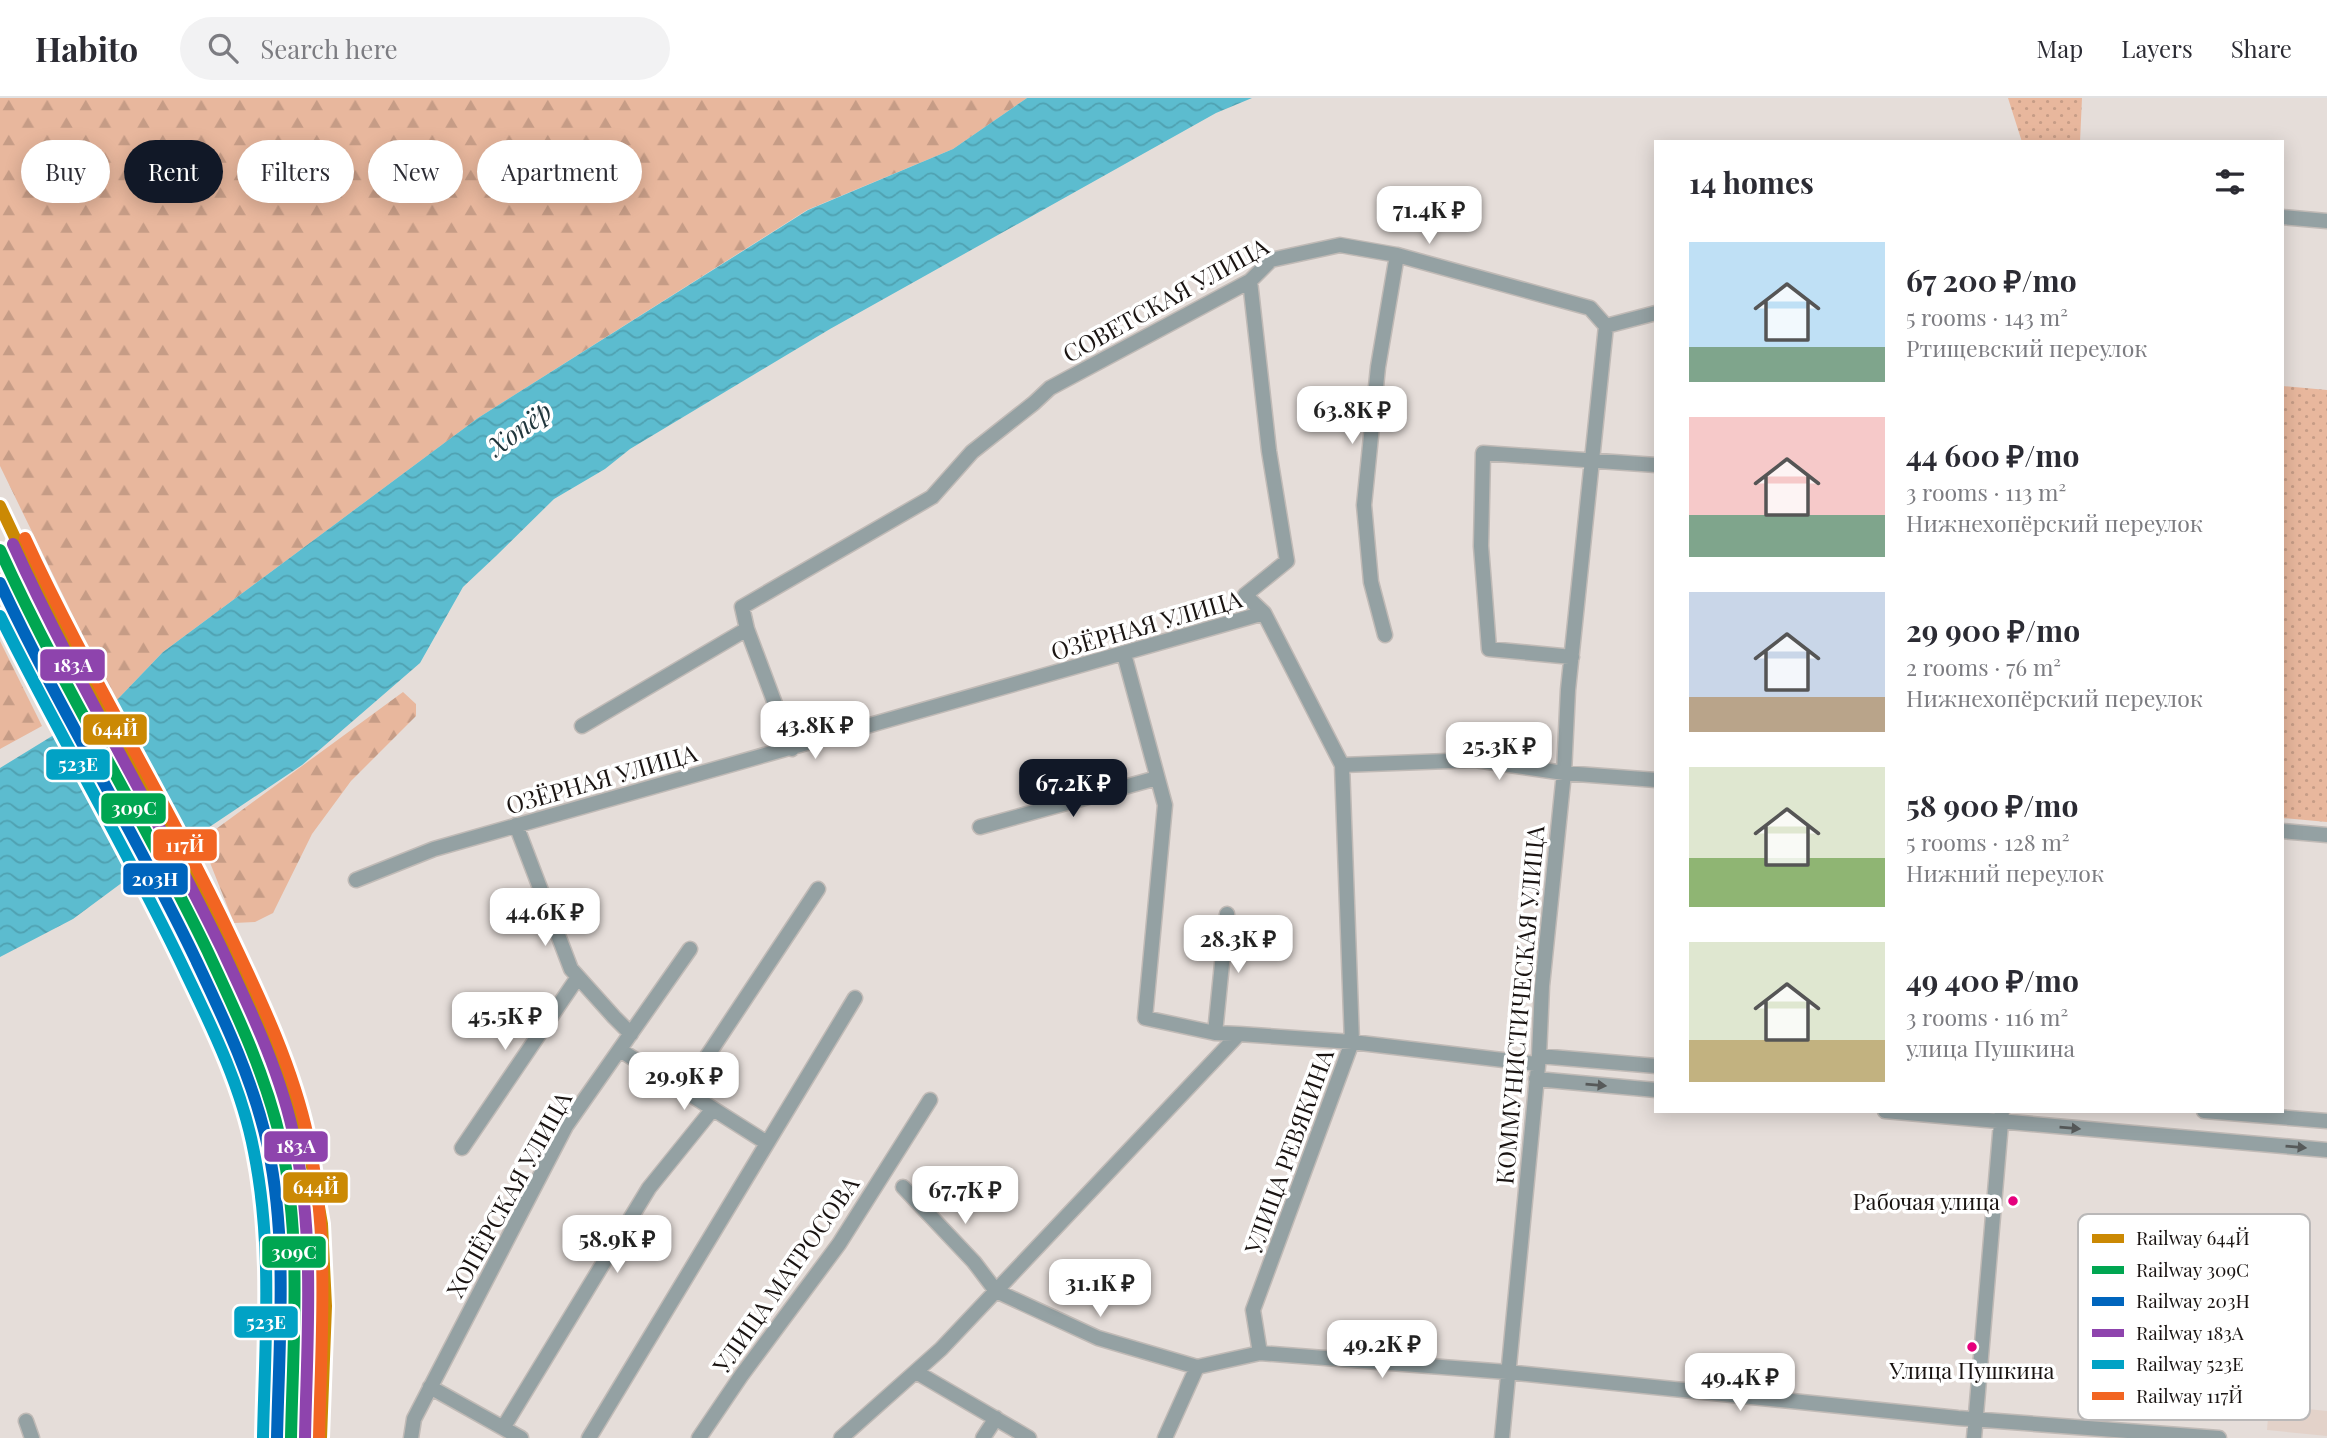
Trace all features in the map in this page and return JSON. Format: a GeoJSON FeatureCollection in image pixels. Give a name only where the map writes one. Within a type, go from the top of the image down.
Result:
{"type":"FeatureCollection","features":[{"type":"Feature","properties":{"kind":"street"},"geometry":{"type":"LineString","coordinates":[[2284,217],[2327,221]]}},
{"type":"Feature","properties":{"kind":"street","name":"СОВЕТСКАЯ УЛИЦА"},"geometry":{"type":"LineString","coordinates":[[747,629],[742,607],[932,497],[972,452],[1050,388],[1250,281],[1271,260],[1340,245],[1397,255],[1590,307],[1606,326]]}},
{"type":"Feature","properties":{"kind":"street"},"geometry":{"type":"LineString","coordinates":[[1385,635],[1371,582],[1364,505],[1378,368],[1397,255]]}},
{"type":"Feature","properties":{"kind":"street","name":"УЛИЦА РЕВЯКИНА"},"geometry":{"type":"LineString","coordinates":[[1250,281],[1269,452],[1287,561],[1245,595],[1264,613],[1342,765],[1353,1042],[1253,1310],[1260,1353]]}},
{"type":"Feature","properties":{"kind":"street"},"geometry":{"type":"LineString","coordinates":[[1606,326],[1654,314]]}},
{"type":"Feature","properties":{"kind":"street","name":"КОММУНИСТИЧЕСКАЯ УЛИЦА"},"geometry":{"type":"LineString","coordinates":[[1502,1438],[1538,1067],[1542,986],[1564,773],[1572,657],[1606,326]]}},
{"type":"Feature","properties":{"kind":"street"},"geometry":{"type":"LineString","coordinates":[[1572,657],[1489,649],[1481,546],[1483,453],[1654,465]]}},
{"type":"Feature","properties":{"kind":"street","name":"ОЗЁРНАЯ УЛИЦА"},"geometry":{"type":"LineString","coordinates":[[356,880],[433,849],[1264,613]]}},
{"type":"Feature","properties":{"kind":"street"},"geometry":{"type":"LineString","coordinates":[[582,726],[747,629],[792,749]]}},
{"type":"Feature","properties":{"kind":"street"},"geometry":{"type":"LineString","coordinates":[[1124,654],[1165,805],[1145,1018],[1215,1032],[1353,1042],[1538,1067],[1654,1090]]}},
{"type":"Feature","properties":{"kind":"street"},"geometry":{"type":"LineString","coordinates":[[1342,765],[1475,760],[1564,773],[1654,780]]}},
{"type":"Feature","properties":{"kind":"street"},"geometry":{"type":"LineString","coordinates":[[980,827],[1157,778]]}},
{"type":"Feature","properties":{"kind":"street"},"geometry":{"type":"LineString","coordinates":[[516,825],[571,969],[631,1034]]}},
{"type":"Feature","properties":{"kind":"street"},"geometry":{"type":"LineString","coordinates":[[2284,831],[2327,835]]}},
{"type":"Feature","properties":{"kind":"street"},"geometry":{"type":"LineString","coordinates":[[684,1091],[818,889]]}},
{"type":"Feature","properties":{"kind":"street"},"geometry":{"type":"LineString","coordinates":[[1215,1032],[1227,914]]}},
{"type":"Feature","properties":{"kind":"street","name":"ХОПЁРСКАЯ УЛИЦА"},"geometry":{"type":"LineString","coordinates":[[411,1438],[414,1419],[566,1126],[690,949]]}},
{"type":"Feature","properties":{"kind":"street"},"geometry":{"type":"LineString","coordinates":[[462,1148],[578,976]]}},
{"type":"Feature","properties":{"kind":"street"},"geometry":{"type":"LineString","coordinates":[[589,1438],[855,998]]}},
{"type":"Feature","properties":{"kind":"street"},"geometry":{"type":"LineString","coordinates":[[841,1438],[916,1371],[996,1291],[1239,1034]]}},
{"type":"Feature","properties":{"kind":"street"},"geometry":{"type":"LineString","coordinates":[[620,1050],[767,1143]]}},
{"type":"Feature","properties":{"kind":"street"},"geometry":{"type":"LineString","coordinates":[[1538,1067],[1654,1066]]}},
{"type":"Feature","properties":{"kind":"street","name":"УЛИЦА МАТРОСОВА"},"geometry":{"type":"LineString","coordinates":[[699,1438],[741,1376],[839,1244],[930,1100]]}},
{"type":"Feature","properties":{"kind":"street"},"geometry":{"type":"LineString","coordinates":[[503,1428],[649,1188],[712,1110]]}},
{"type":"Feature","properties":{"kind":"street"},"geometry":{"type":"LineString","coordinates":[[1924,1113],[2002,1117],[2327,1150]]}},
{"type":"Feature","properties":{"kind":"street"},"geometry":{"type":"LineString","coordinates":[[2229,1113],[2327,1121]]}},
{"type":"Feature","properties":{"kind":"street"},"geometry":{"type":"LineString","coordinates":[[1974,1438],[2002,1117]]}},
{"type":"Feature","properties":{"kind":"street"},"geometry":{"type":"LineString","coordinates":[[903,1187],[974,1262],[996,1291],[1098,1338],[1197,1367],[1260,1353],[1507,1372],[1976,1420],[2219,1438]]}},
{"type":"Feature","properties":{"kind":"street"},"geometry":{"type":"LineString","coordinates":[[1165,1438],[1197,1367]]}},
{"type":"Feature","properties":{"kind":"street"},"geometry":{"type":"LineString","coordinates":[[916,1371],[1029,1438]]}},
{"type":"Feature","properties":{"kind":"street"},"geometry":{"type":"LineString","coordinates":[[430,1387],[521,1438]]}},
{"type":"Feature","properties":{"kind":"street"},"geometry":{"type":"LineString","coordinates":[[983,1438],[996,1418]]}},
{"type":"Feature","properties":{"kind":"street"},"geometry":{"type":"LineString","coordinates":[[26,1421],[32,1438]]}},
{"type":"Feature","properties":{"kind":"shaded area"},"geometry":{"type":"Polygon","coordinates":[[[2310,1409],[2327,1411],[2327,1436],[2267,1430],[2268,1420],[2310,1420],[2310,1409]]]}},
{"type":"Feature","properties":{"kind":"green space"},"geometry":{"type":"Polygon","coordinates":[[[0,98],[1027,98],[953,149],[807,210],[478,418],[163,652],[115,702],[0,466],[0,98]]]}},
{"type":"Feature","properties":{"kind":"green space"},"geometry":{"type":"Polygon","coordinates":[[[2008,98],[2082,98],[2080,140],[2021,140],[2008,98]]]}},
{"type":"Feature","properties":{"kind":"green space"},"geometry":{"type":"Polygon","coordinates":[[[2284,386],[2327,390],[2327,822],[2284,818],[2284,386]]]}},
{"type":"Feature","properties":{"kind":"green space"},"geometry":{"type":"Polygon","coordinates":[[[0,641],[42,726],[0,749],[0,641]]]}},
{"type":"Feature","properties":{"kind":"green space"},"geometry":{"type":"Polygon","coordinates":[[[403,692],[416,704],[416,716],[351,781],[312,834],[273,913],[255,922],[234,923],[201,840],[403,692]]]}},
{"type":"Feature","properties":{"kind":"water","name":"Хопёр"},"geometry":{"type":"Polygon","coordinates":[[[1027,98],[1252,98],[1216,113],[830,329],[630,449],[605,469],[554,499],[463,587],[420,663],[302,765],[127,879],[73,919],[0,957],[0,768],[75,722],[115,702],[163,652],[478,418],[808,210],[953,149],[1027,98]]]}},
{"type":"Feature","properties":{"kind":"rail line","name":"644Й"},"geometry":{"type":"LineString","coordinates":[[0,506],[34,578],[245,972],[288,1077],[309,1150],[322,1224],[326,1306],[321,1438]]}},
{"type":"Feature","properties":{"kind":"rail line","name":"117Й"},"geometry":{"type":"LineString","coordinates":[[25,538],[49,589],[207,888],[265,1011],[294,1086],[315,1174],[322,1249],[319,1438]]}},
{"type":"Feature","properties":{"kind":"rail line","name":"183А"},"geometry":{"type":"LineString","coordinates":[[13,544],[63,647],[197,898],[244,996],[282,1092],[295,1142],[305,1216],[308,1290],[305,1438]]}},
{"type":"Feature","properties":{"kind":"rail line","name":"309С"},"geometry":{"type":"LineString","coordinates":[[0,550],[49,651],[207,950],[239,1020],[267,1092],[281,1142],[292,1215],[295,1290],[291,1438]]}},
{"type":"Feature","properties":{"kind":"rail line","name":"203Н"},"geometry":{"type":"LineString","coordinates":[[0,583],[47,678],[173,912],[227,1028],[255,1099],[268,1147],[278,1219],[281,1292],[277,1438]]}},
{"type":"Feature","properties":{"kind":"rail line","name":"523Е"},"geometry":{"type":"LineString","coordinates":[[0,616],[162,924],[215,1036],[242,1105],[254,1152],[264,1223],[266,1294],[263,1437]]}},
{"type":"Feature","properties":{"kind":"place","name":"Рабочая улица"},"geometry":{"type":"Point","coordinates":[2013,1201]}},
{"type":"Feature","properties":{"kind":"place","name":"Улица Пушкина"},"geometry":{"type":"Point","coordinates":[1972,1347]}}]}
